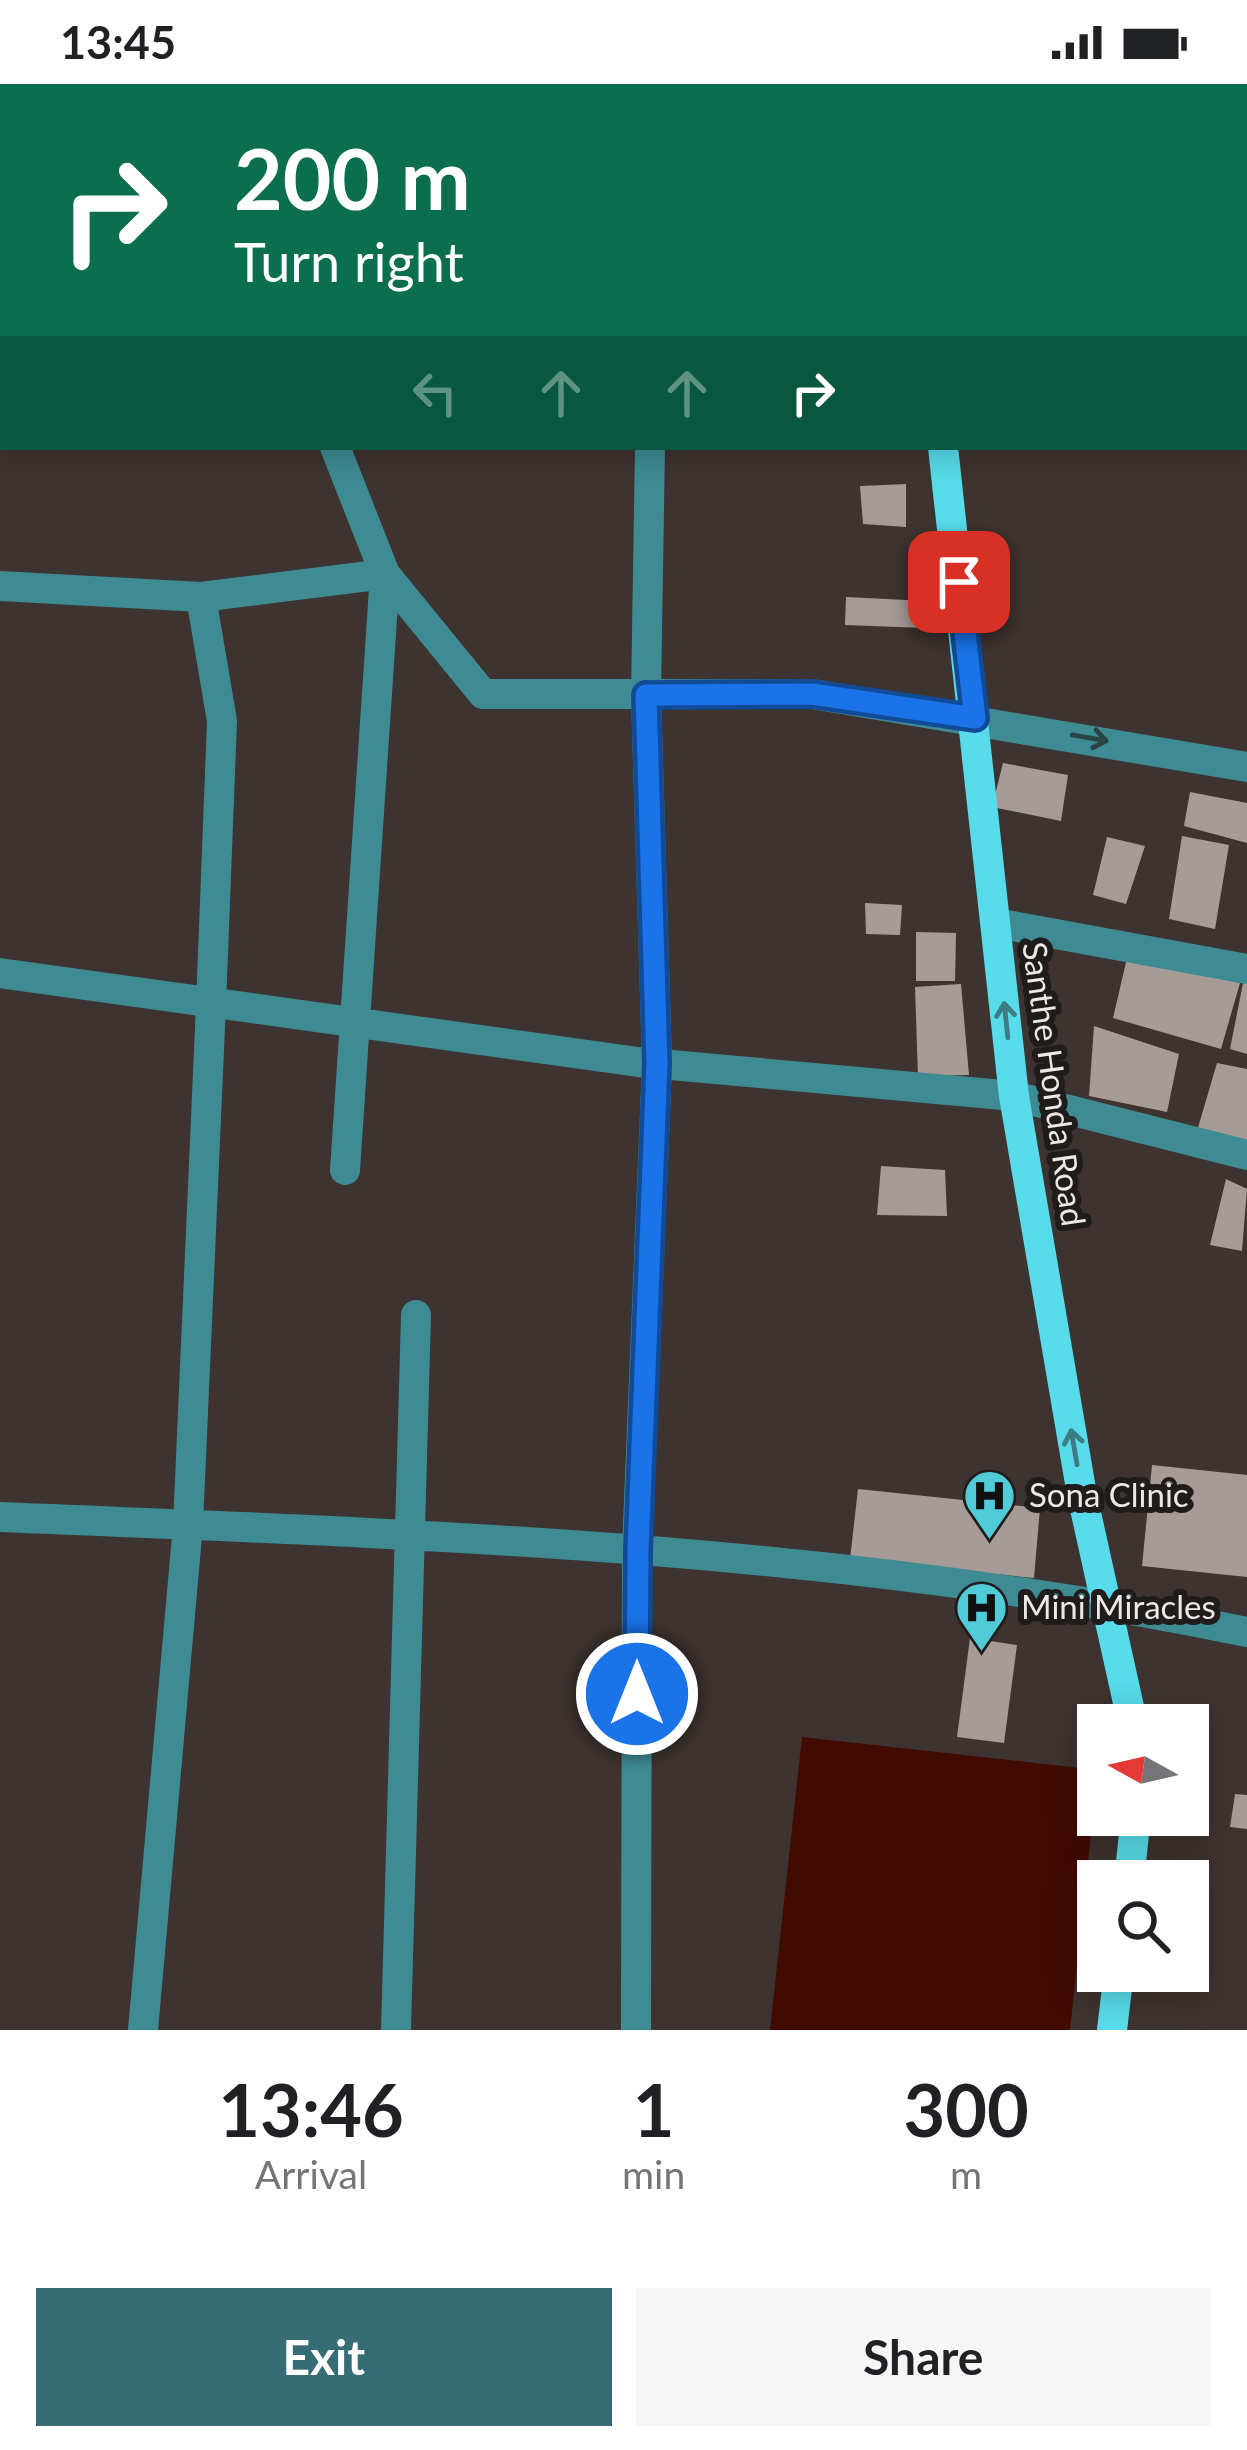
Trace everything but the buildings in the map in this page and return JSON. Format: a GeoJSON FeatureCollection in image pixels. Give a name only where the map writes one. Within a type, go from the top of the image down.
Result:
{"type":"FeatureCollection","features":[{"type":"Feature","properties":{"kind":"main road","name":"Santhe Honda Road"},"geometry":{"type":"LineString","coordinates":[[944,450],[1014,1096],[1102,1602],[1128,1704]]}},
{"type":"Feature","properties":{"kind":"main road"},"geometry":{"type":"LineString","coordinates":[[1112,2030],[1116,1992]]}},
{"type":"Feature","properties":{"kind":"street"},"geometry":{"type":"LineString","coordinates":[[336,450],[385,574],[483,694],[812,694],[1247,767]]}},
{"type":"Feature","properties":{"kind":"street"},"geometry":{"type":"LineString","coordinates":[[636,2030],[638,1550],[657,1064],[646,695],[650,450]]}},
{"type":"Feature","properties":{"kind":"street"},"geometry":{"type":"LineString","coordinates":[[0,586],[201,597],[385,574]]}},
{"type":"Feature","properties":{"kind":"street"},"geometry":{"type":"LineString","coordinates":[[345,1170],[385,574]]}},
{"type":"Feature","properties":{"kind":"street"},"geometry":{"type":"LineString","coordinates":[[143,2030],[188,1525],[212,1005],[222,721],[201,597]]}},
{"type":"Feature","properties":{"kind":"street"},"geometry":{"type":"LineString","coordinates":[[996,923],[1247,969]]}},
{"type":"Feature","properties":{"kind":"street"},"geometry":{"type":"LineString","coordinates":[[0,973],[657,1064],[1014,1096],[1247,1155]]}},
{"type":"Feature","properties":{"kind":"street"},"geometry":{"type":"LineString","coordinates":[[396,2030],[416,1315]]}},
{"type":"Feature","properties":{"kind":"street"},"geometry":{"type":"LineString","coordinates":[[0,1517],[638,1550],[882,1571],[1102,1602],[1247,1632]]}},
{"type":"Feature","properties":{"kind":"shaded area"},"geometry":{"type":"Polygon","coordinates":[[[802,1737],[1077,1768],[1077,1836],[1091,1836],[1088,1860],[1077,1860],[1077,1965],[1070,2030],[770,2030],[802,1737]]]}},
{"type":"Feature","properties":{"kind":"place","name":"Sona Clinic"},"geometry":{"type":"Point","coordinates":[990,1541]}},
{"type":"Feature","properties":{"kind":"place","name":"Mini Miracles"},"geometry":{"type":"Point","coordinates":[982,1653]}},
{"type":"Feature","properties":{"kind":"route"},"geometry":{"type":"LineString","coordinates":[[637,1694],[657,1064],[646,695],[812,694],[975,718],[959,582]]}}]}
